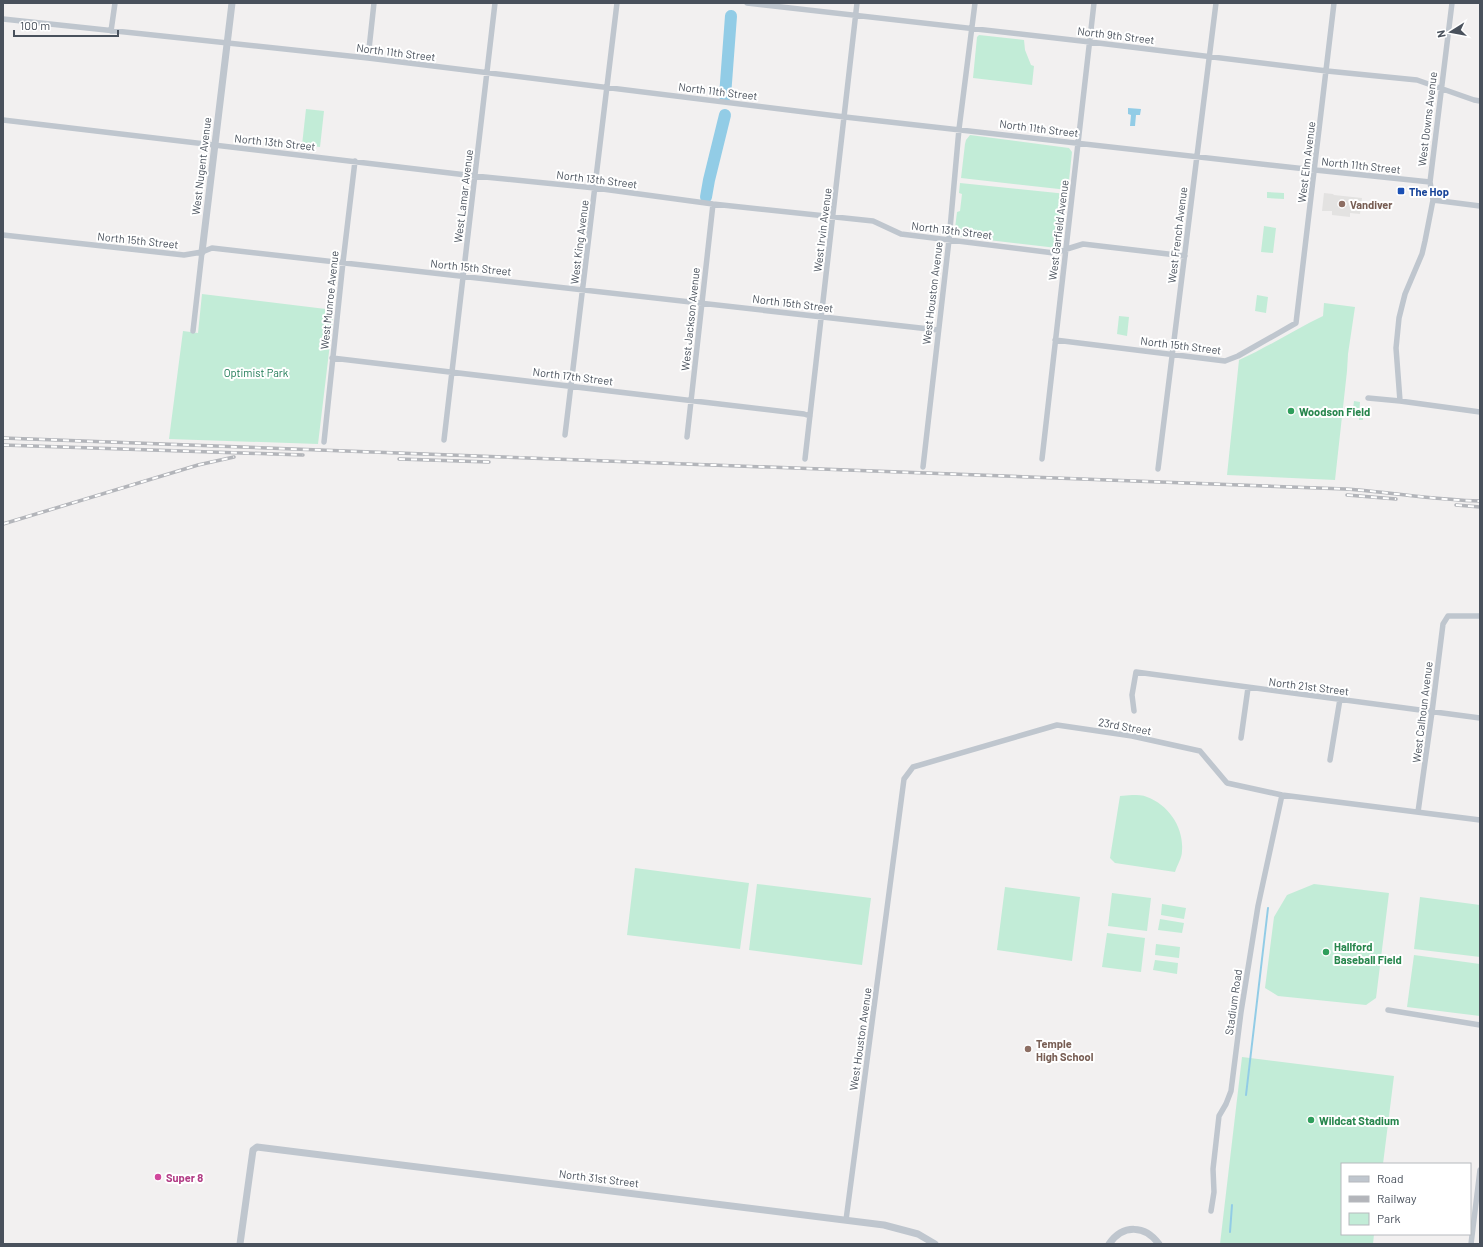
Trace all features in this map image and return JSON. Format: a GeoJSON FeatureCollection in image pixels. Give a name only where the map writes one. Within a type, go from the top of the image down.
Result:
{"type":"FeatureCollection","features":[{"type":"Feature","properties":{"kind":"street"},"geometry":{"type":"LineString","coordinates":[[111,31],[115,3]]}},
{"type":"Feature","properties":{"kind":"street","name":"West Nugent Avenue"},"geometry":{"type":"LineString","coordinates":[[193,331],[232,3]]}},
{"type":"Feature","properties":{"kind":"street"},"geometry":{"type":"LineString","coordinates":[[368,58],[374,3]]}},
{"type":"Feature","properties":{"kind":"street","name":"West Lamar Avenue"},"geometry":{"type":"LineString","coordinates":[[444,440],[495,3]]}},
{"type":"Feature","properties":{"kind":"street","name":"West King Avenue"},"geometry":{"type":"LineString","coordinates":[[565,435],[617,3]]}},
{"type":"Feature","properties":{"kind":"street","name":"North 9th Street"},"geometry":{"type":"LineString","coordinates":[[747,3],[972,30],[1090,42],[1327,71],[1417,80],[1440,89],[1480,101]]}},
{"type":"Feature","properties":{"kind":"street","name":"West Irvin Avenue"},"geometry":{"type":"LineString","coordinates":[[805,459],[834,216],[857,3]]}},
{"type":"Feature","properties":{"kind":"street","name":"West Houston Avenue"},"geometry":{"type":"LineString","coordinates":[[923,467],[975,3]]}},
{"type":"Feature","properties":{"kind":"street","name":"West Garfield Avenue"},"geometry":{"type":"LineString","coordinates":[[1042,458],[1094,3]]}},
{"type":"Feature","properties":{"kind":"street","name":"West French Avenue"},"geometry":{"type":"LineString","coordinates":[[1158,469],[1216,3]]}},
{"type":"Feature","properties":{"kind":"street","name":"West Elm Avenue"},"geometry":{"type":"LineString","coordinates":[[1296,323],[1334,3]]}},
{"type":"Feature","properties":{"kind":"street","name":"West Downs Avenue"},"geometry":{"type":"LineString","coordinates":[[1400,401],[1396,348],[1399,318],[1405,294],[1422,254],[1433,200],[1430,182],[1440,89],[1452,3]]}},
{"type":"Feature","properties":{"kind":"street","name":"North 11th Street"},"geometry":{"type":"LineString","coordinates":[[3,19],[368,58],[845,117],[1430,182]]}},
{"type":"Feature","properties":{"kind":"street","name":"North 13th Street"},"geometry":{"type":"LineString","coordinates":[[3,120],[475,176],[595,188],[713,204],[834,216],[873,221],[902,234],[1054,253],[1066,248],[1083,244],[1185,256]]}},
{"type":"Feature","properties":{"kind":"street","name":"West Munroe Avenue"},"geometry":{"type":"LineString","coordinates":[[324,442],[332,358],[355,161]]}},
{"type":"Feature","properties":{"kind":"street"},"geometry":{"type":"LineString","coordinates":[[1433,200],[1480,206]]}},
{"type":"Feature","properties":{"kind":"street","name":"West Jackson Avenue"},"geometry":{"type":"LineString","coordinates":[[687,437],[713,204]]}},
{"type":"Feature","properties":{"kind":"street","name":"North 15th Street"},"geometry":{"type":"LineString","coordinates":[[3,235],[184,255],[202,252],[212,248],[938,330]]}},
{"type":"Feature","properties":{"kind":"street","name":"North 15th Street"},"geometry":{"type":"LineString","coordinates":[[1055,340],[1225,361],[1296,323]]}},
{"type":"Feature","properties":{"kind":"street","name":"North 17th Street"},"geometry":{"type":"LineString","coordinates":[[332,358],[691,400],[810,416]]}},
{"type":"Feature","properties":{"kind":"street"},"geometry":{"type":"LineString","coordinates":[[1368,398],[1480,412]]}},
{"type":"Feature","properties":{"kind":"street","name":"West Calhoun Avenue"},"geometry":{"type":"LineString","coordinates":[[1418,812],[1443,624],[1448,616],[1480,616]]}},
{"type":"Feature","properties":{"kind":"street","name":"North 21st Street"},"geometry":{"type":"LineString","coordinates":[[1134,711],[1132,695],[1136,672],[1480,718]]}},
{"type":"Feature","properties":{"kind":"street"},"geometry":{"type":"LineString","coordinates":[[1241,738],[1248,688]]}},
{"type":"Feature","properties":{"kind":"street"},"geometry":{"type":"LineString","coordinates":[[1330,760],[1340,699]]}},
{"type":"Feature","properties":{"kind":"street","name":"23rd Street"},"geometry":{"type":"LineString","coordinates":[[893,861],[904,779],[913,767],[1057,725],[1132,736],[1200,751],[1227,784],[1282,795],[1480,820]]}},
{"type":"Feature","properties":{"kind":"street","name":"Stadium Road"},"geometry":{"type":"LineString","coordinates":[[1211,1211],[1214,1192],[1212,1169],[1219,1116],[1231,1091],[1241,1012],[1258,906],[1282,795]]}},
{"type":"Feature","properties":{"kind":"street","name":"West Houston Avenue"},"geometry":{"type":"LineString","coordinates":[[846,1220],[893,861]]}},
{"type":"Feature","properties":{"kind":"street"},"geometry":{"type":"LineString","coordinates":[[1388,1010],[1480,1025]]}},
{"type":"Feature","properties":{"kind":"street","name":"North 31st Street"},"geometry":{"type":"LineString","coordinates":[[240,1244],[253,1150],[257,1147],[884,1225],[918,1234],[934,1244]]}},
{"type":"Feature","properties":{"kind":"street"},"geometry":{"type":"LineString","coordinates":[[1471,1244],[1480,1170]]}},
{"type":"Feature","properties":{"kind":"street"},"geometry":{"type":"LineString","coordinates":[[1104,1244],[1111,1242],[1116,1235],[1135,1229],[1144,1231],[1153,1236],[1159,1244]]}},
{"type":"Feature","properties":{"kind":"shaded area","name":"Vandiver"},"geometry":{"type":"Polygon","coordinates":[[[1324,193],[1362,198],[1360,214],[1350,213],[1350,217],[1332,215],[1332,211],[1322,211],[1324,193]]]}},
{"type":"Feature","properties":{"kind":"green space"},"geometry":{"type":"Polygon","coordinates":[[[979,35],[1024,40],[1025,50],[1031,65],[1034,66],[1032,85],[973,78],[977,37],[979,35]]]}},
{"type":"Feature","properties":{"kind":"green space"},"geometry":{"type":"Polygon","coordinates":[[[306,109],[324,111],[320,147],[302,145],[306,109]]]}},
{"type":"Feature","properties":{"kind":"green space"},"geometry":{"type":"Polygon","coordinates":[[[970,135],[1069,148],[1072,152],[1068,190],[961,178],[965,144],[970,135]]]}},
{"type":"Feature","properties":{"kind":"green space"},"geometry":{"type":"Polygon","coordinates":[[[960,183],[1067,194],[1061,244],[1057,248],[954,236],[957,212],[960,211],[962,194],[959,193],[960,183]]]}},
{"type":"Feature","properties":{"kind":"green space"},"geometry":{"type":"Polygon","coordinates":[[[1267,192],[1284,193],[1284,199],[1267,198],[1267,192]]]}},
{"type":"Feature","properties":{"kind":"green space"},"geometry":{"type":"Polygon","coordinates":[[[1264,226],[1276,228],[1273,253],[1261,252],[1264,226]]]}},
{"type":"Feature","properties":{"kind":"green space","name":"Optimist Park"},"geometry":{"type":"Polygon","coordinates":[[[202,294],[334,310],[318,444],[169,439],[183,331],[198,333],[202,294]]]}},
{"type":"Feature","properties":{"kind":"green space"},"geometry":{"type":"Polygon","coordinates":[[[1257,295],[1268,297],[1266,313],[1255,311],[1257,295]]]}},
{"type":"Feature","properties":{"kind":"green space","name":"Woodson Field"},"geometry":{"type":"Polygon","coordinates":[[[1324,303],[1355,307],[1348,354],[1335,480],[1227,475],[1239,360],[1323,316],[1324,303]]]}},
{"type":"Feature","properties":{"kind":"green space"},"geometry":{"type":"Polygon","coordinates":[[[1119,316],[1129,317],[1127,336],[1117,334],[1119,316]]]}},
{"type":"Feature","properties":{"kind":"green space"},"geometry":{"type":"Polygon","coordinates":[[[1354,401],[1360,402],[1359,413],[1363,414],[1363,420],[1359,420],[1359,417],[1352,416],[1354,401]]]}},
{"type":"Feature","properties":{"kind":"green space"},"geometry":{"type":"Polygon","coordinates":[[[1120,796],[1144,796],[1155,801],[1174,818],[1178,826],[1182,842],[1181,856],[1175,872],[1115,863],[1110,858],[1120,796]]]}},
{"type":"Feature","properties":{"kind":"green space"},"geometry":{"type":"Polygon","coordinates":[[[635,868],[749,883],[740,949],[627,935],[635,868]]]}},
{"type":"Feature","properties":{"kind":"green space"},"geometry":{"type":"Polygon","coordinates":[[[757,884],[871,898],[862,965],[749,950],[757,884]]]}},
{"type":"Feature","properties":{"kind":"green space","name":"Hallford Baseball Field"},"geometry":{"type":"Polygon","coordinates":[[[1314,884],[1389,893],[1376,998],[1366,1005],[1278,996],[1265,988],[1274,917],[1287,895],[1314,884]]]}},
{"type":"Feature","properties":{"kind":"green space"},"geometry":{"type":"Polygon","coordinates":[[[1005,887],[1080,897],[1072,961],[997,950],[1005,887]]]}},
{"type":"Feature","properties":{"kind":"green space"},"geometry":{"type":"Polygon","coordinates":[[[1112,893],[1151,898],[1147,931],[1108,926],[1112,893]]]}},
{"type":"Feature","properties":{"kind":"green space"},"geometry":{"type":"Polygon","coordinates":[[[1420,897],[1480,905],[1480,957],[1414,949],[1420,897]]]}},
{"type":"Feature","properties":{"kind":"green space"},"geometry":{"type":"Polygon","coordinates":[[[1162,904],[1186,908],[1184,919],[1161,915],[1162,904]]]}},
{"type":"Feature","properties":{"kind":"green space"},"geometry":{"type":"Polygon","coordinates":[[[1160,919],[1184,923],[1182,933],[1158,930],[1160,919]]]}},
{"type":"Feature","properties":{"kind":"green space"},"geometry":{"type":"Polygon","coordinates":[[[1107,933],[1145,938],[1141,972],[1102,967],[1107,933]]]}},
{"type":"Feature","properties":{"kind":"green space"},"geometry":{"type":"Polygon","coordinates":[[[1156,944],[1180,947],[1179,958],[1155,955],[1156,944]]]}},
{"type":"Feature","properties":{"kind":"green space"},"geometry":{"type":"Polygon","coordinates":[[[1414,955],[1480,964],[1480,1016],[1407,1007],[1414,955]]]}},
{"type":"Feature","properties":{"kind":"green space"},"geometry":{"type":"Polygon","coordinates":[[[1155,960],[1178,963],[1177,974],[1153,970],[1155,960]]]}},
{"type":"Feature","properties":{"kind":"green space","name":"Wildcat Stadium"},"geometry":{"type":"Polygon","coordinates":[[[1242,1057],[1394,1076],[1383,1163],[1341,1163],[1341,1235],[1374,1235],[1373,1244],[1220,1244],[1242,1057]]]}},
{"type":"Feature","properties":{"kind":"water"},"geometry":{"type":"Polygon","coordinates":[[[1128,108],[1141,109],[1140,115],[1136,115],[1135,126],[1130,126],[1131,115],[1128,114],[1128,108]]]}},
{"type":"Feature","properties":{"kind":"waterway"},"geometry":{"type":"LineString","coordinates":[[725,96],[731,16]]}},
{"type":"Feature","properties":{"kind":"waterway"},"geometry":{"type":"LineString","coordinates":[[706,197],[725,115]]}},
{"type":"Feature","properties":{"kind":"waterway"},"geometry":{"type":"LineString","coordinates":[[1246,1095],[1268,908]]}},
{"type":"Feature","properties":{"kind":"waterway"},"geometry":{"type":"LineString","coordinates":[[1230,1232],[1232,1205]]}},
{"type":"Feature","properties":{"kind":"railway"},"geometry":{"type":"LineString","coordinates":[[3,438],[1345,489],[1480,501]]}},
{"type":"Feature","properties":{"kind":"railway"},"geometry":{"type":"LineString","coordinates":[[3,445],[303,455]]}},
{"type":"Feature","properties":{"kind":"railway"},"geometry":{"type":"LineString","coordinates":[[3,524],[198,465],[234,457]]}},
{"type":"Feature","properties":{"kind":"railway"},"geometry":{"type":"LineString","coordinates":[[399,459],[489,462]]}},
{"type":"Feature","properties":{"kind":"railway"},"geometry":{"type":"LineString","coordinates":[[1347,495],[1396,499]]}},
{"type":"Feature","properties":{"kind":"railway"},"geometry":{"type":"LineString","coordinates":[[1456,505],[1480,507]]}},
{"type":"Feature","properties":{"kind":"place","name":"The Hop"},"geometry":{"type":"Point","coordinates":[1401,191]}},
{"type":"Feature","properties":{"kind":"place","name":"Vandiver"},"geometry":{"type":"Point","coordinates":[1342,204]}},
{"type":"Feature","properties":{"kind":"place","name":"Woodson Field"},"geometry":{"type":"Point","coordinates":[1291,411]}},
{"type":"Feature","properties":{"kind":"place","name":"Hallford Baseball Field"},"geometry":{"type":"Point","coordinates":[1326,952]}},
{"type":"Feature","properties":{"kind":"place","name":"Temple High School"},"geometry":{"type":"Point","coordinates":[1028,1049]}},
{"type":"Feature","properties":{"kind":"place","name":"Wildcat Stadium"},"geometry":{"type":"Point","coordinates":[1311,1120]}},
{"type":"Feature","properties":{"kind":"place","name":"Super 8"},"geometry":{"type":"Point","coordinates":[158,1177]}}]}
